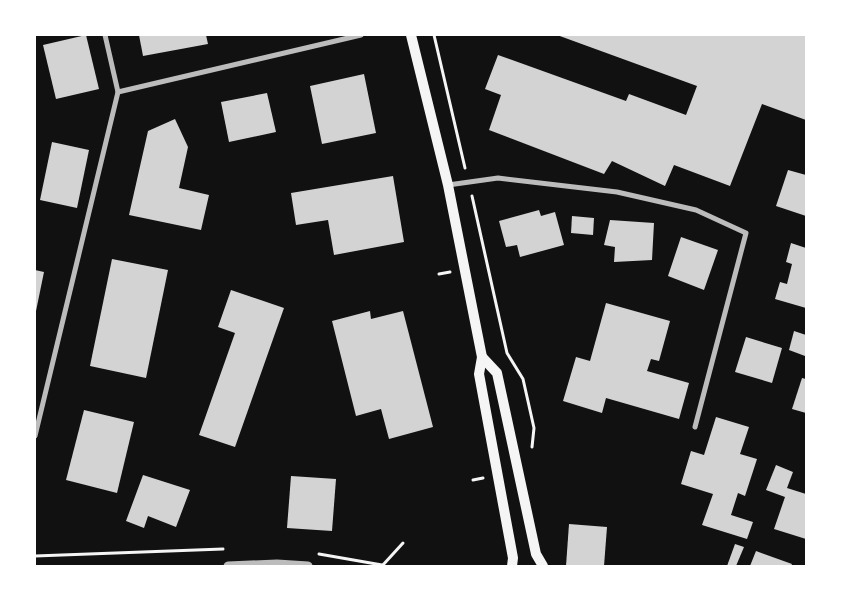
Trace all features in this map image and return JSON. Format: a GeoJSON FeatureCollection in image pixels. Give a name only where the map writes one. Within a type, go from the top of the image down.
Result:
{"type":"FeatureCollection","features":[{"type":"Feature","properties":{"kind":"main road"},"geometry":{"type":"LineString","coordinates":[[411,35],[448,185],[482,357],[479,374],[513,558],[512,566]]}},
{"type":"Feature","properties":{"kind":"main road"},"geometry":{"type":"LineString","coordinates":[[482,357],[497,372],[536,554],[543,566]]}},
{"type":"Feature","properties":{"kind":"street"},"geometry":{"type":"LineString","coordinates":[[35,436],[118,92],[106,35]]}},
{"type":"Feature","properties":{"kind":"street"},"geometry":{"type":"LineString","coordinates":[[118,92],[361,35]]}},
{"type":"Feature","properties":{"kind":"street"},"geometry":{"type":"LineString","coordinates":[[448,185],[498,178],[618,192],[696,210],[746,233],[695,427]]}},
{"type":"Feature","properties":{"kind":"street"},"geometry":{"type":"LineString","coordinates":[[228,566],[277,564],[308,566]]}},
{"type":"Feature","properties":{"kind":"path"},"geometry":{"type":"LineString","coordinates":[[434,35],[507,353],[523,379],[534,428],[532,448]]}},
{"type":"Feature","properties":{"kind":"path"},"geometry":{"type":"LineString","coordinates":[[316,553],[382,565],[403,543]]}},
{"type":"Feature","properties":{"kind":"path"},"geometry":{"type":"LineString","coordinates":[[35,556],[228,549]]}},
{"type":"Feature","properties":{"kind":"building"},"geometry":{"type":"Polygon","coordinates":[[[86,35],[99,89],[56,99],[43,45],[86,35]]]}},
{"type":"Feature","properties":{"kind":"building"},"geometry":{"type":"Polygon","coordinates":[[[139,35],[206,35],[208,44],[143,56],[139,35]]]}},
{"type":"Feature","properties":{"kind":"building"},"geometry":{"type":"Polygon","coordinates":[[[557,35],[806,35],[806,120],[762,104],[730,186],[674,165],[665,186],[612,161],[604,174],[489,130],[501,95],[485,89],[498,55],[626,101],[629,94],[686,115],[697,86],[557,35]]]}},
{"type":"Feature","properties":{"kind":"building"},"geometry":{"type":"Polygon","coordinates":[[[364,74],[376,133],[322,144],[310,86],[364,74]]]}},
{"type":"Feature","properties":{"kind":"building"},"geometry":{"type":"Polygon","coordinates":[[[267,93],[276,132],[229,142],[221,102],[267,93]]]}},
{"type":"Feature","properties":{"kind":"building"},"geometry":{"type":"Polygon","coordinates":[[[175,119],[188,147],[179,188],[209,195],[201,230],[129,215],[148,131],[175,119]]]}},
{"type":"Feature","properties":{"kind":"building"},"geometry":{"type":"Polygon","coordinates":[[[52,142],[89,150],[77,208],[40,200],[52,142]]]}},
{"type":"Feature","properties":{"kind":"building"},"geometry":{"type":"Polygon","coordinates":[[[788,170],[806,175],[806,216],[776,206],[788,170]]]}},
{"type":"Feature","properties":{"kind":"building"},"geometry":{"type":"Polygon","coordinates":[[[393,176],[404,242],[334,255],[328,220],[296,225],[291,193],[393,176]]]}},
{"type":"Feature","properties":{"kind":"building"},"geometry":{"type":"Polygon","coordinates":[[[539,210],[541,216],[555,212],[564,245],[520,257],[517,245],[506,247],[499,221],[539,210]]]}},
{"type":"Feature","properties":{"kind":"building"},"geometry":{"type":"Polygon","coordinates":[[[572,216],[594,218],[593,235],[571,233],[572,216]]]}},
{"type":"Feature","properties":{"kind":"building"},"geometry":{"type":"Polygon","coordinates":[[[610,220],[654,223],[652,260],[614,262],[615,247],[604,245],[610,220]]]}},
{"type":"Feature","properties":{"kind":"building"},"geometry":{"type":"Polygon","coordinates":[[[681,237],[718,250],[704,290],[668,276],[681,237]]]}},
{"type":"Feature","properties":{"kind":"building"},"geometry":{"type":"Polygon","coordinates":[[[791,243],[806,248],[806,308],[775,299],[780,282],[787,284],[792,264],[786,262],[791,243]]]}},
{"type":"Feature","properties":{"kind":"building"},"geometry":{"type":"Polygon","coordinates":[[[112,259],[168,270],[146,378],[90,366],[112,259]]]}},
{"type":"Feature","properties":{"kind":"building"},"geometry":{"type":"Polygon","coordinates":[[[35,270],[44,272],[36,311],[35,311],[35,270]]]}},
{"type":"Feature","properties":{"kind":"building"},"geometry":{"type":"Polygon","coordinates":[[[231,290],[284,308],[235,447],[199,435],[235,333],[218,327],[231,290]]]}},
{"type":"Feature","properties":{"kind":"building"},"geometry":{"type":"Polygon","coordinates":[[[606,303],[670,321],[659,361],[651,359],[647,371],[689,383],[679,419],[606,398],[602,413],[563,401],[576,357],[590,361],[606,303]]]}},
{"type":"Feature","properties":{"kind":"building"},"geometry":{"type":"Polygon","coordinates":[[[370,311],[371,319],[403,311],[433,427],[389,439],[381,409],[356,416],[332,321],[370,311]]]}},
{"type":"Feature","properties":{"kind":"building"},"geometry":{"type":"Polygon","coordinates":[[[794,331],[806,335],[805,356],[789,350],[794,331]]]}},
{"type":"Feature","properties":{"kind":"building"},"geometry":{"type":"Polygon","coordinates":[[[746,337],[782,348],[772,383],[735,372],[746,337]]]}},
{"type":"Feature","properties":{"kind":"building"},"geometry":{"type":"Polygon","coordinates":[[[802,378],[806,379],[806,413],[792,409],[802,378]]]}},
{"type":"Feature","properties":{"kind":"building"},"geometry":{"type":"Polygon","coordinates":[[[84,410],[134,422],[117,493],[66,480],[84,410]]]}},
{"type":"Feature","properties":{"kind":"building"},"geometry":{"type":"Polygon","coordinates":[[[716,417],[749,427],[740,454],[757,459],[745,496],[738,493],[731,515],[753,522],[747,539],[702,525],[713,494],[681,484],[691,451],[704,455],[716,417]]]}},
{"type":"Feature","properties":{"kind":"building"},"geometry":{"type":"Polygon","coordinates":[[[776,465],[793,472],[787,488],[806,494],[806,539],[774,529],[785,497],[766,490],[776,465]]]}},
{"type":"Feature","properties":{"kind":"building"},"geometry":{"type":"Polygon","coordinates":[[[143,475],[190,490],[176,527],[148,516],[144,528],[126,521],[143,475]]]}},
{"type":"Feature","properties":{"kind":"building"},"geometry":{"type":"Polygon","coordinates":[[[291,476],[336,479],[332,531],[287,528],[291,476]]]}},
{"type":"Feature","properties":{"kind":"building"},"geometry":{"type":"Polygon","coordinates":[[[569,524],[607,527],[604,566],[566,566],[569,524]]]}},
{"type":"Feature","properties":{"kind":"building"},"geometry":{"type":"Polygon","coordinates":[[[735,544],[744,547],[736,566],[727,566],[735,544]]]}},
{"type":"Feature","properties":{"kind":"building"},"geometry":{"type":"Polygon","coordinates":[[[756,551],[792,564],[791,566],[750,566],[756,551]]]}}]}
